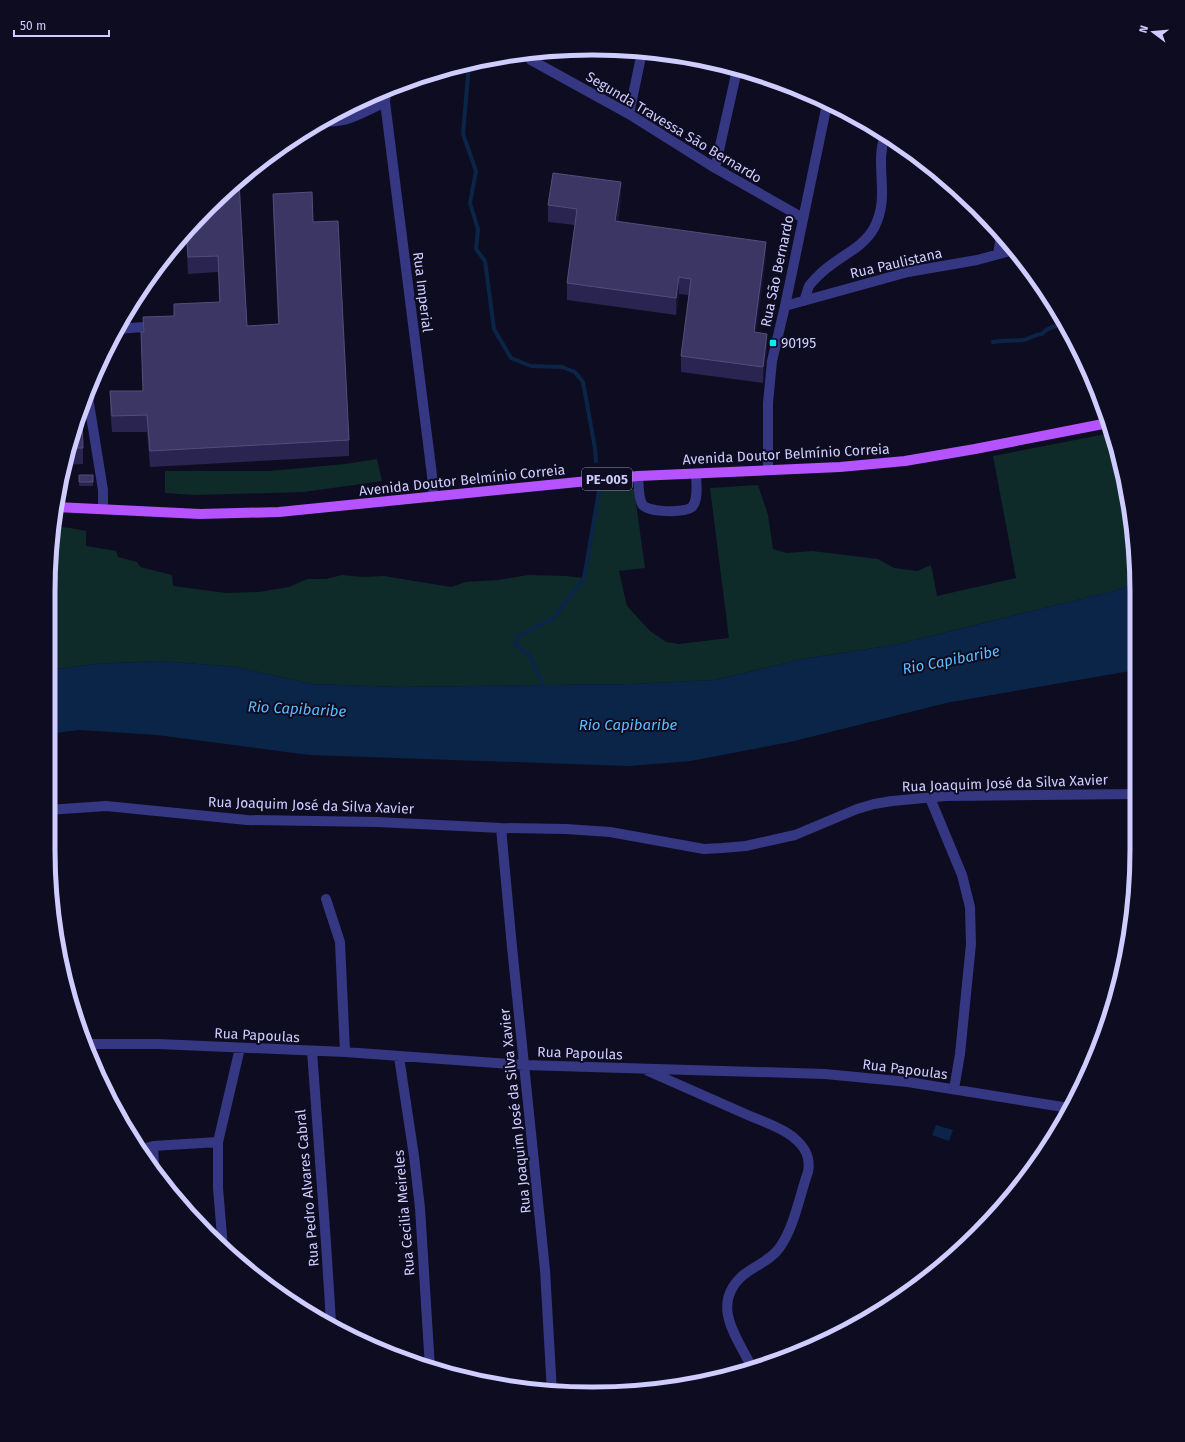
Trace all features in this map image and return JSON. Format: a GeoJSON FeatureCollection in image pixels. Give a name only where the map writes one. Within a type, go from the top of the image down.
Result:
{"type":"FeatureCollection","features":[{"type":"Feature","properties":{"kind":"main road","name":"Avenida Doutor Belmínio Correia"},"geometry":{"type":"LineString","coordinates":[[62,507],[200,514],[233,514],[287,511],[638,476],[840,467],[905,461],[1102,424]]}},
{"type":"Feature","properties":{"kind":"street"},"geometry":{"type":"LineString","coordinates":[[629,114],[641,57]]}},
{"type":"Feature","properties":{"kind":"street","name":"Segunda Travessa São Bernardo"},"geometry":{"type":"LineString","coordinates":[[531,60],[629,114],[715,168],[803,218]]}},
{"type":"Feature","properties":{"kind":"street"},"geometry":{"type":"LineString","coordinates":[[715,168],[736,74]]}},
{"type":"Feature","properties":{"kind":"street","name":"Rua Imperial"},"geometry":{"type":"LineString","coordinates":[[385,97],[431,467],[433,497]]}},
{"type":"Feature","properties":{"kind":"street"},"geometry":{"type":"LineString","coordinates":[[335,121],[341,121],[360,114],[385,102]]}},
{"type":"Feature","properties":{"kind":"street","name":"Rua São Bernardo"},"geometry":{"type":"LineString","coordinates":[[768,470],[768,396],[772,361],[826,108]]}},
{"type":"Feature","properties":{"kind":"street"},"geometry":{"type":"LineString","coordinates":[[804,301],[809,286],[821,272],[865,240],[873,230],[879,218],[883,188],[881,158],[883,141]]}},
{"type":"Feature","properties":{"kind":"street"},"geometry":{"type":"LineString","coordinates":[[998,254],[1000,242]]}},
{"type":"Feature","properties":{"kind":"street","name":"Rua Paulistana"},"geometry":{"type":"LineString","coordinates":[[785,306],[908,272],[977,260],[1008,252]]}},
{"type":"Feature","properties":{"kind":"street"},"geometry":{"type":"LineString","coordinates":[[125,328],[171,324]]}},
{"type":"Feature","properties":{"kind":"street"},"geometry":{"type":"LineString","coordinates":[[89,405],[103,490],[104,509]]}},
{"type":"Feature","properties":{"kind":"street"},"geometry":{"type":"LineString","coordinates":[[638,476],[642,504],[647,509],[655,511],[688,509],[692,506],[696,500],[696,474]]}},
{"type":"Feature","properties":{"kind":"street","name":"Rua Joaquim José da Silva Xavier"},"geometry":{"type":"LineString","coordinates":[[55,810],[106,806],[248,820],[377,822],[501,828],[566,829],[610,832],[704,849],[746,846],[795,835],[874,804],[892,801],[962,795],[1130,794]]}},
{"type":"Feature","properties":{"kind":"street"},"geometry":{"type":"LineString","coordinates":[[930,798],[962,874],[970,907],[971,944],[960,1054],[954,1089]]}},
{"type":"Feature","properties":{"kind":"street","name":"Rua Joaquim José da Silva Xavier"},"geometry":{"type":"LineString","coordinates":[[501,828],[545,1270],[552,1385]]}},
{"type":"Feature","properties":{"kind":"street"},"geometry":{"type":"LineString","coordinates":[[326,899],[340,942],[345,1052]]}},
{"type":"Feature","properties":{"kind":"street","name":"Rua Papoulas"},"geometry":{"type":"LineString","coordinates":[[92,1044],[158,1044],[345,1052],[524,1065],[825,1074],[908,1082],[1064,1107]]}},
{"type":"Feature","properties":{"kind":"street"},"geometry":{"type":"LineString","coordinates":[[222,1240],[218,1188],[218,1142],[240,1048]]}},
{"type":"Feature","properties":{"kind":"street","name":"Rua Pedro Alvares Cabral"},"geometry":{"type":"LineString","coordinates":[[312,1051],[331,1319]]}},
{"type":"Feature","properties":{"kind":"street","name":"Rua Cecilia Meireles"},"geometry":{"type":"LineString","coordinates":[[399,1057],[414,1156],[420,1208],[430,1361]]}},
{"type":"Feature","properties":{"kind":"street"},"geometry":{"type":"LineString","coordinates":[[644,1069],[793,1136],[804,1148],[808,1156],[808,1172],[789,1231],[779,1248],[758,1266],[741,1277],[732,1290],[727,1303],[728,1318],[736,1339],[749,1363]]}},
{"type":"Feature","properties":{"kind":"street"},"geometry":{"type":"LineString","coordinates":[[146,1148],[153,1146],[218,1142]]}},
{"type":"Feature","properties":{"kind":"street"},"geometry":{"type":"LineString","coordinates":[[153,1146],[154,1159]]}},
{"type":"Feature","properties":{"kind":"green space"},"geometry":{"type":"Polygon","coordinates":[[[1106,434],[1112,453],[1120,488],[1129,557],[1130,586],[894,645],[802,659],[715,680],[632,684],[399,687],[311,684],[236,667],[158,661],[96,664],[55,669],[56,557],[59,527],[86,531],[86,546],[116,551],[118,557],[137,562],[140,567],[172,575],[173,586],[226,593],[259,592],[289,587],[307,579],[326,579],[342,575],[363,577],[384,576],[451,587],[466,582],[499,580],[528,575],[584,578],[599,491],[617,488],[634,489],[645,568],[619,571],[627,606],[650,631],[666,642],[679,644],[729,638],[710,488],[758,485],[768,515],[773,549],[787,553],[812,551],[878,559],[894,568],[917,571],[931,565],[937,596],[1016,578],[993,456],[1106,434]]]}},
{"type":"Feature","properties":{"kind":"green space"},"geometry":{"type":"Polygon","coordinates":[[[377,459],[382,481],[304,492],[195,495],[165,493],[165,471],[270,471],[345,464],[377,459]]]}},
{"type":"Feature","properties":{"kind":"water","name":"Rio Capibaribe"},"geometry":{"type":"Polygon","coordinates":[[[1130,586],[1130,671],[946,703],[790,742],[691,761],[629,766],[309,755],[157,735],[79,730],[55,733],[55,669],[96,664],[158,661],[236,667],[311,684],[399,687],[632,684],[715,680],[802,659],[894,645],[1130,586]]]}},
{"type":"Feature","properties":{"kind":"water"},"geometry":{"type":"Polygon","coordinates":[[[936,1125],[953,1130],[949,1141],[932,1135],[936,1125]]]}},
{"type":"Feature","properties":{"kind":"building"},"geometry":{"type":"Polygon","coordinates":[[[553,173],[621,182],[615,221],[766,242],[754,332],[767,334],[763,367],[681,356],[691,279],[679,277],[676,298],[567,283],[577,209],[548,205],[553,173]]]}},
{"type":"Feature","properties":{"kind":"building"},"geometry":{"type":"Polygon","coordinates":[[[239,187],[247,326],[279,324],[273,194],[312,192],[313,222],[338,221],[349,440],[150,451],[147,415],[112,416],[110,391],[143,391],[141,332],[144,332],[143,317],[174,316],[174,304],[220,302],[218,256],[188,257],[187,240],[212,212],[239,187]]]}},
{"type":"Feature","properties":{"kind":"building"},"geometry":{"type":"Polygon","coordinates":[[[82,425],[83,448],[75,448],[82,425]]]}},
{"type":"Feature","properties":{"kind":"building"},"geometry":{"type":"Polygon","coordinates":[[[79,475],[93,475],[93,482],[79,482],[79,475]]]}},
{"type":"Feature","properties":{"kind":"waterway"},"geometry":{"type":"LineString","coordinates":[[469,69],[463,134],[476,171],[470,203],[478,229],[476,249],[485,261],[494,329],[511,358],[531,366],[562,367],[575,372],[583,382],[596,461]]}},
{"type":"Feature","properties":{"kind":"waterway"},"geometry":{"type":"LineString","coordinates":[[993,342],[1026,339],[1042,334],[1052,327],[1059,325]]}},
{"type":"Feature","properties":{"kind":"waterway"},"geometry":{"type":"LineString","coordinates":[[1117,477],[1122,500]]}},
{"type":"Feature","properties":{"kind":"waterway"},"geometry":{"type":"LineString","coordinates":[[545,689],[529,654],[515,644],[517,637],[554,618],[584,578],[599,491]]}},
{"type":"Feature","properties":{"kind":"place","name":"90195"},"geometry":{"type":"Point","coordinates":[773,343]}}]}
